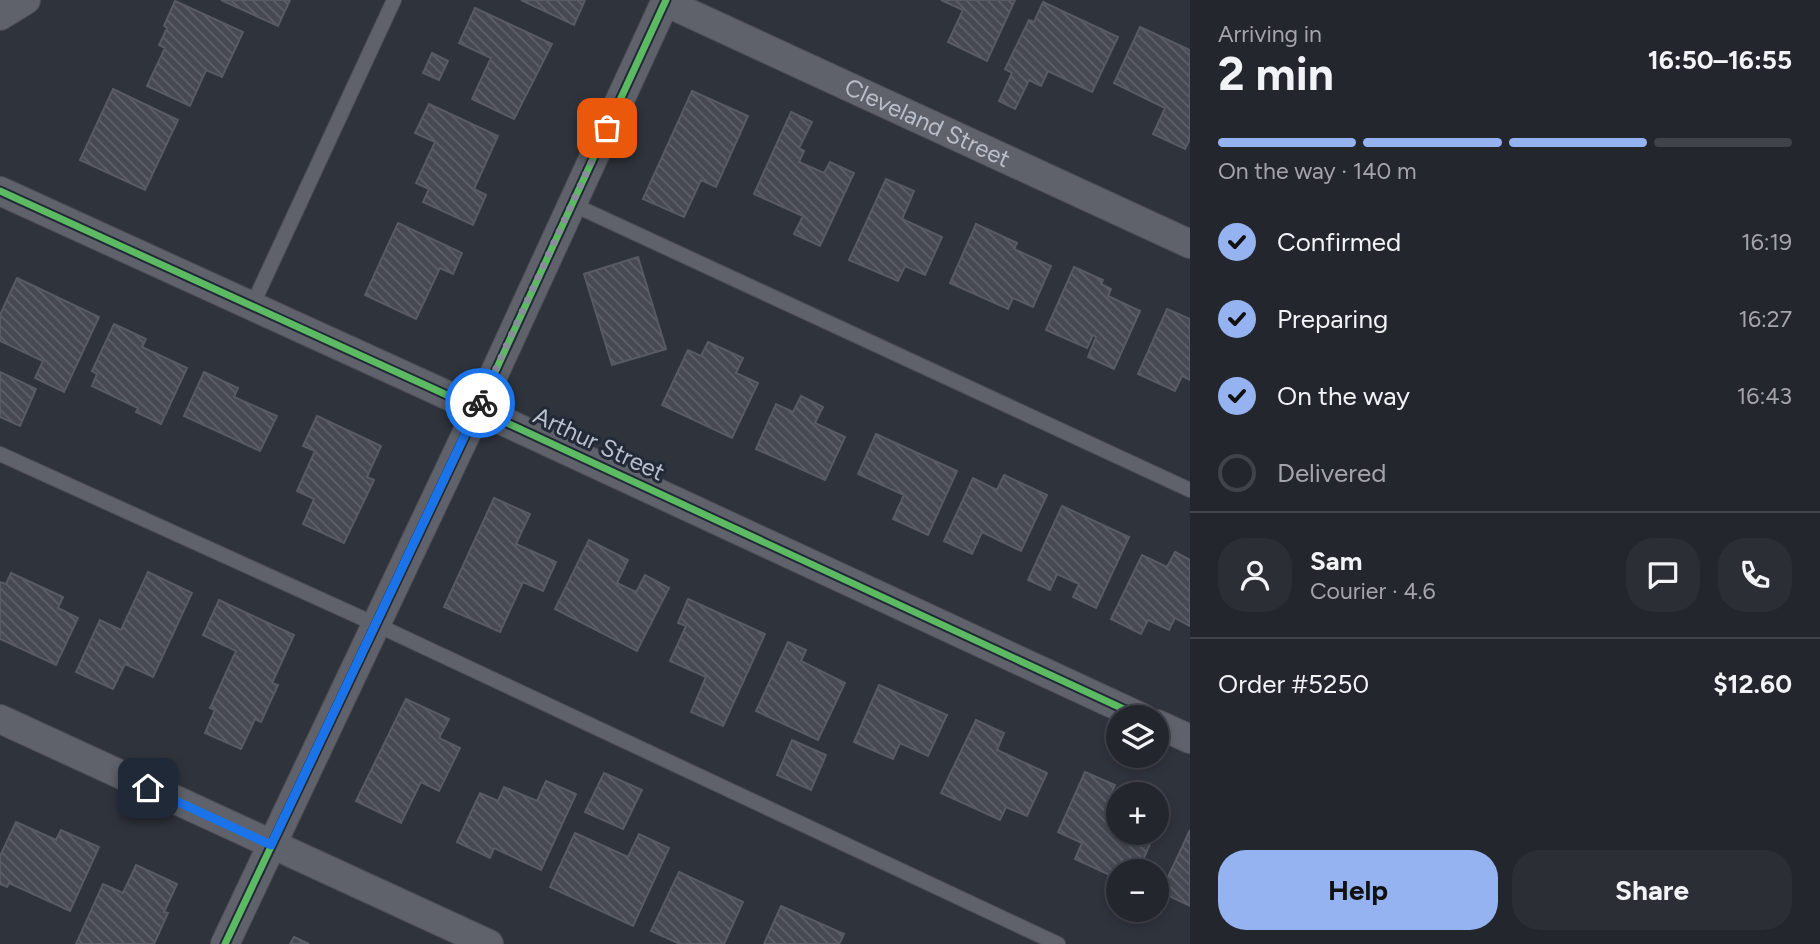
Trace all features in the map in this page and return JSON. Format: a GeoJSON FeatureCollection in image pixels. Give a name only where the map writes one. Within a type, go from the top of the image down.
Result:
{"type":"FeatureCollection","features":[{"type":"Feature","properties":{"kind":"street"},"geometry":{"type":"LineString","coordinates":[[0,16],[26,0]]}},
{"type":"Feature","properties":{"kind":"street"},"geometry":{"type":"LineString","coordinates":[[225,944],[478,409],[666,1]]}},
{"type":"Feature","properties":{"kind":"street","name":"Cleveland Street"},"geometry":{"type":"LineString","coordinates":[[666,1],[1190,244]]}},
{"type":"Feature","properties":{"kind":"street","name":"Arthur Street"},"geometry":{"type":"LineString","coordinates":[[0,191],[478,409],[1115,705]]}},
{"type":"Feature","properties":{"kind":"street"},"geometry":{"type":"LineString","coordinates":[[0,719],[489,944]]}},
{"type":"Feature","properties":{"kind":"street"},"geometry":{"type":"LineString","coordinates":[[1169,729],[1190,739]]}},
{"type":"Feature","properties":{"kind":"lane"},"geometry":{"type":"LineString","coordinates":[[252,306],[394,0]]}},
{"type":"Feature","properties":{"kind":"lane"},"geometry":{"type":"LineString","coordinates":[[572,204],[1190,490]]}},
{"type":"Feature","properties":{"kind":"lane"},"geometry":{"type":"LineString","coordinates":[[0,454],[375,624],[1058,944]]}},
{"type":"Feature","properties":{"kind":"building"},"geometry":{"type":"Polygon","coordinates":[[[221,0],[290,0],[278,26],[221,0]]]}},
{"type":"Feature","properties":{"kind":"building"},"geometry":{"type":"Polygon","coordinates":[[[521,0],[585,0],[574,25],[521,0]]]}},
{"type":"Feature","properties":{"kind":"building"},"geometry":{"type":"Polygon","coordinates":[[[941,0],[1015,0],[987,61],[948,42],[963,10],[941,0]]]}},
{"type":"Feature","properties":{"kind":"building"},"geometry":{"type":"Polygon","coordinates":[[[175,1],[243,32],[222,77],[206,70],[190,106],[147,86],[165,48],[159,45],[175,1]]]}},
{"type":"Feature","properties":{"kind":"building"},"geometry":{"type":"Polygon","coordinates":[[[1043,2],[1118,37],[1092,92],[1048,71],[1041,86],[1029,80],[1015,109],[999,101],[1012,73],[1005,69],[1029,20],[1034,22],[1043,2]]]}},
{"type":"Feature","properties":{"kind":"building"},"geometry":{"type":"Polygon","coordinates":[[[475,8],[552,44],[514,119],[472,99],[491,58],[459,43],[475,8]]]}},
{"type":"Feature","properties":{"kind":"building"},"geometry":{"type":"Polygon","coordinates":[[[1140,27],[1190,50],[1190,139],[1185,149],[1153,134],[1165,108],[1114,83],[1140,27]]]}},
{"type":"Feature","properties":{"kind":"building"},"geometry":{"type":"Polygon","coordinates":[[[432,53],[448,61],[439,80],[423,73],[432,53]]]}},
{"type":"Feature","properties":{"kind":"building"},"geometry":{"type":"Polygon","coordinates":[[[113,89],[178,120],[145,190],[80,160],[113,89]]]}},
{"type":"Feature","properties":{"kind":"building"},"geometry":{"type":"Polygon","coordinates":[[[692,91],[748,116],[716,187],[701,180],[684,217],[643,199],[692,91]]]}},
{"type":"Feature","properties":{"kind":"building"},"geometry":{"type":"Polygon","coordinates":[[[429,104],[498,136],[474,189],[486,195],[473,225],[423,202],[429,189],[416,183],[435,142],[415,133],[429,104]]]}},
{"type":"Feature","properties":{"kind":"building"},"geometry":{"type":"Polygon","coordinates":[[[791,112],[812,122],[799,148],[804,151],[799,162],[824,173],[830,162],[854,173],[820,246],[794,234],[803,216],[754,194],[791,112]]]}},
{"type":"Feature","properties":{"kind":"building"},"geometry":{"type":"Polygon","coordinates":[[[886,179],[914,191],[902,219],[942,237],[925,275],[905,266],[898,281],[849,260],[886,179]]]}},
{"type":"Feature","properties":{"kind":"building"},"geometry":{"type":"Polygon","coordinates":[[[398,223],[462,253],[453,274],[440,268],[416,319],[365,295],[398,223]]]}},
{"type":"Feature","properties":{"kind":"building"},"geometry":{"type":"Polygon","coordinates":[[[976,224],[1017,243],[1014,249],[1051,266],[1033,307],[1013,298],[1008,309],[950,283],[976,224]]]}},
{"type":"Feature","properties":{"kind":"building"},"geometry":{"type":"Polygon","coordinates":[[[638,257],[666,349],[612,365],[584,274],[638,257]]]}},
{"type":"Feature","properties":{"kind":"building"},"geometry":{"type":"Polygon","coordinates":[[[1074,267],[1103,280],[1101,284],[1111,289],[1108,296],[1140,311],[1114,369],[1088,357],[1096,337],[1093,335],[1087,348],[1046,330],[1074,267]]]}},
{"type":"Feature","properties":{"kind":"building"},"geometry":{"type":"Polygon","coordinates":[[[17,278],[99,317],[64,392],[35,378],[43,361],[0,341],[0,315],[17,278]]]}},
{"type":"Feature","properties":{"kind":"building"},"geometry":{"type":"Polygon","coordinates":[[[1167,309],[1190,319],[1190,380],[1182,376],[1175,391],[1138,374],[1167,309]]]}},
{"type":"Feature","properties":{"kind":"building"},"geometry":{"type":"Polygon","coordinates":[[[114,324],[146,339],[142,347],[187,368],[161,424],[136,412],[138,408],[92,386],[97,374],[92,371],[114,324]]]}},
{"type":"Feature","properties":{"kind":"building"},"geometry":{"type":"Polygon","coordinates":[[[708,342],[743,358],[736,373],[758,383],[732,438],[662,405],[688,350],[701,356],[708,342]]]}},
{"type":"Feature","properties":{"kind":"building"},"geometry":{"type":"Polygon","coordinates":[[[0,372],[36,389],[20,426],[0,417],[0,372]]]}},
{"type":"Feature","properties":{"kind":"building"},"geometry":{"type":"Polygon","coordinates":[[[204,372],[238,388],[234,397],[277,416],[260,451],[184,416],[204,372]]]}},
{"type":"Feature","properties":{"kind":"building"},"geometry":{"type":"Polygon","coordinates":[[[801,396],[823,407],[815,423],[845,437],[825,480],[756,449],[776,404],[793,412],[801,396]]]}},
{"type":"Feature","properties":{"kind":"building"},"geometry":{"type":"Polygon","coordinates":[[[317,416],[381,446],[367,477],[374,480],[344,543],[303,524],[314,499],[297,491],[315,451],[303,446],[317,416]]]}},
{"type":"Feature","properties":{"kind":"building"},"geometry":{"type":"Polygon","coordinates":[[[876,434],[957,471],[928,535],[893,519],[904,495],[858,474],[876,434]]]}},
{"type":"Feature","properties":{"kind":"building"},"geometry":{"type":"Polygon","coordinates":[[[1004,475],[1047,495],[1021,551],[982,532],[972,554],[944,541],[973,478],[997,490],[1004,475]]]}},
{"type":"Feature","properties":{"kind":"building"},"geometry":{"type":"Polygon","coordinates":[[[494,498],[530,514],[516,544],[556,562],[543,591],[523,582],[500,632],[444,607],[494,498]]]}},
{"type":"Feature","properties":{"kind":"building"},"geometry":{"type":"Polygon","coordinates":[[[1062,506],[1129,537],[1096,608],[1073,597],[1079,584],[1057,574],[1050,590],[1028,580],[1062,506]]]}},
{"type":"Feature","properties":{"kind":"building"},"geometry":{"type":"Polygon","coordinates":[[[589,540],[628,560],[617,583],[636,592],[645,575],[669,588],[637,651],[555,609],[589,540]]]}},
{"type":"Feature","properties":{"kind":"building"},"geometry":{"type":"Polygon","coordinates":[[[1175,552],[1190,560],[1190,626],[1175,618],[1169,630],[1148,620],[1141,634],[1111,619],[1142,555],[1167,567],[1175,552]]]}},
{"type":"Feature","properties":{"kind":"building"},"geometry":{"type":"Polygon","coordinates":[[[148,572],[192,593],[153,677],[125,664],[113,689],[76,672],[100,620],[121,630],[148,572]]]}},
{"type":"Feature","properties":{"kind":"building"},"geometry":{"type":"Polygon","coordinates":[[[11,573],[63,597],[58,608],[78,618],[56,665],[0,639],[0,582],[6,584],[11,573]]]}},
{"type":"Feature","properties":{"kind":"building"},"geometry":{"type":"Polygon","coordinates":[[[688,599],[765,634],[723,726],[691,712],[706,677],[670,661],[686,626],[678,623],[688,599]]]}},
{"type":"Feature","properties":{"kind":"building"},"geometry":{"type":"Polygon","coordinates":[[[219,600],[294,635],[272,683],[278,685],[261,722],[255,719],[241,749],[205,733],[215,710],[210,708],[236,651],[203,635],[219,600]]]}},
{"type":"Feature","properties":{"kind":"building"},"geometry":{"type":"Polygon","coordinates":[[[788,642],[806,650],[801,661],[845,683],[818,740],[756,711],[788,642]]]}},
{"type":"Feature","properties":{"kind":"building"},"geometry":{"type":"Polygon","coordinates":[[[879,685],[947,715],[928,756],[900,743],[893,759],[854,742],[879,685]]]}},
{"type":"Feature","properties":{"kind":"building"},"geometry":{"type":"Polygon","coordinates":[[[406,699],[449,719],[439,738],[460,748],[439,791],[421,782],[401,823],[356,801],[406,699]]]}},
{"type":"Feature","properties":{"kind":"building"},"geometry":{"type":"Polygon","coordinates":[[[976,720],[1004,733],[997,750],[1047,773],[1027,816],[1006,807],[1000,820],[941,793],[976,720]]]}},
{"type":"Feature","properties":{"kind":"building"},"geometry":{"type":"Polygon","coordinates":[[[792,740],[826,755],[811,790],[777,775],[792,740]]]}},
{"type":"Feature","properties":{"kind":"building"},"geometry":{"type":"Polygon","coordinates":[[[1085,772],[1108,782],[1106,845],[1150,845],[1143,859],[1106,859],[1106,873],[1075,859],[1082,843],[1058,832],[1085,772]]]}},
{"type":"Feature","properties":{"kind":"building"},"geometry":{"type":"Polygon","coordinates":[[[604,773],[642,790],[623,829],[585,812],[604,773]]]}},
{"type":"Feature","properties":{"kind":"building"},"geometry":{"type":"Polygon","coordinates":[[[546,781],[576,794],[541,870],[494,848],[490,858],[457,842],[480,793],[498,801],[504,787],[537,801],[546,781]]]}},
{"type":"Feature","properties":{"kind":"building"},"geometry":{"type":"Polygon","coordinates":[[[16,822],[56,840],[61,830],[99,847],[70,911],[9,883],[7,887],[0,884],[0,856],[16,822]]]}},
{"type":"Feature","properties":{"kind":"building"},"geometry":{"type":"Polygon","coordinates":[[[1190,830],[1190,906],[1169,896],[1169,875],[1190,830]]]}},
{"type":"Feature","properties":{"kind":"building"},"geometry":{"type":"Polygon","coordinates":[[[575,833],[628,857],[639,834],[669,848],[633,926],[550,887],[575,833]]]}},
{"type":"Feature","properties":{"kind":"building"},"geometry":{"type":"Polygon","coordinates":[[[136,865],[177,884],[164,912],[168,913],[154,944],[76,944],[103,884],[123,893],[136,865]]]}},
{"type":"Feature","properties":{"kind":"building"},"geometry":{"type":"Polygon","coordinates":[[[679,872],[743,902],[724,944],[680,944],[651,931],[679,872]]]}},
{"type":"Feature","properties":{"kind":"building"},"geometry":{"type":"Polygon","coordinates":[[[781,906],[844,934],[839,944],[764,944],[781,906]]]}},
{"type":"Feature","properties":{"kind":"building"},"geometry":{"type":"Polygon","coordinates":[[[294,937],[309,944],[290,944],[294,937]]]}},
{"type":"Feature","properties":{"kind":"cycle path"},"geometry":{"type":"LineString","coordinates":[[225,944],[478,409],[666,0]]}},
{"type":"Feature","properties":{"kind":"cycle path"},"geometry":{"type":"LineString","coordinates":[[0,191],[1115,705]]}},
{"type":"Feature","properties":{"kind":"way so far"},"geometry":{"type":"LineString","coordinates":[[480,403],[607,128]]}},
{"type":"Feature","properties":{"kind":"route"},"geometry":{"type":"LineString","coordinates":[[148,788],[271,845],[480,403]]}}]}
